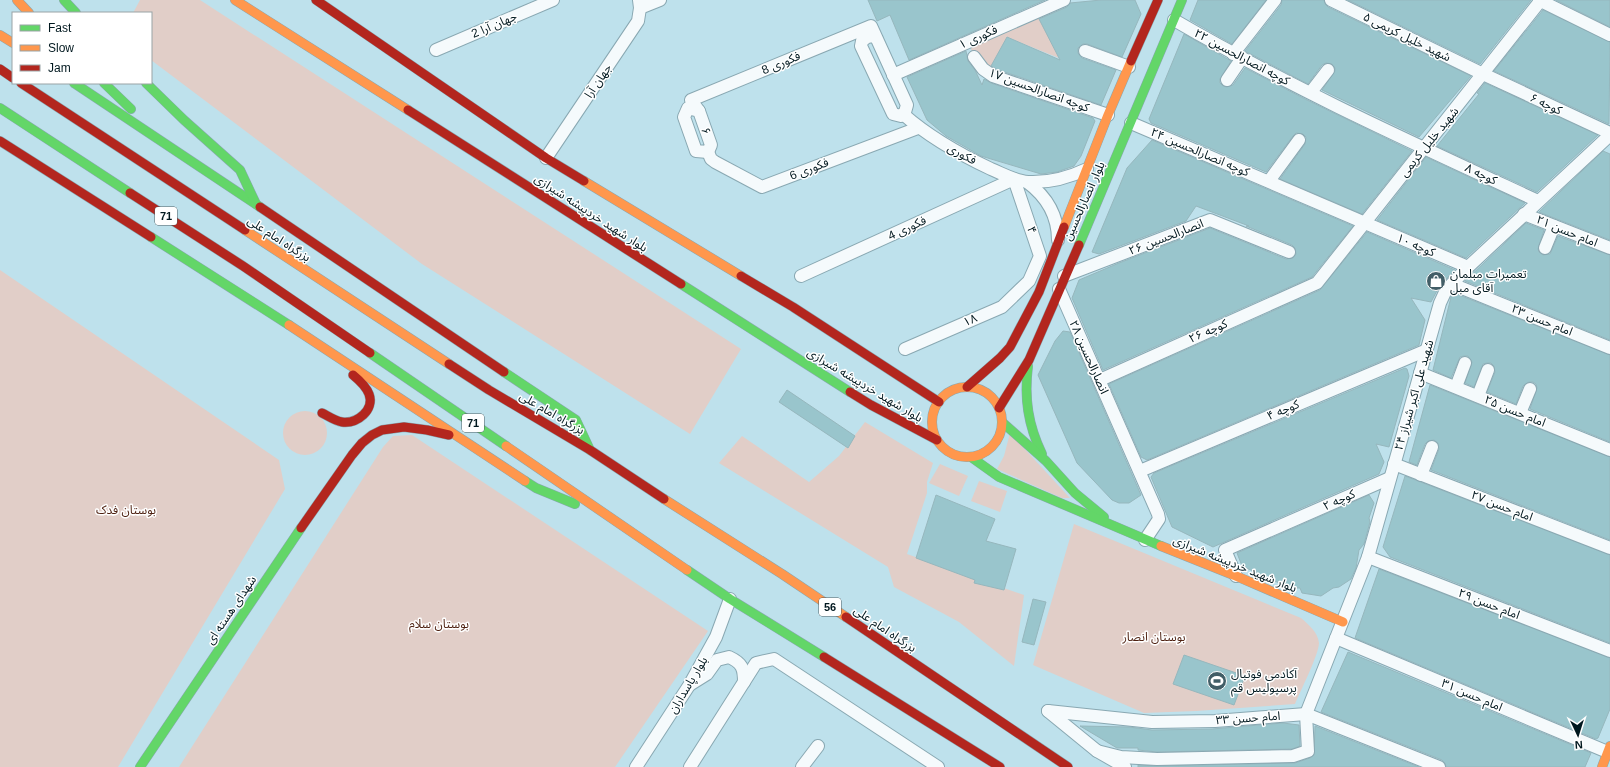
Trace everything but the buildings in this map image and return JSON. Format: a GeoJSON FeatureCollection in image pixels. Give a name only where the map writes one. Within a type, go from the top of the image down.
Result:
{"type":"FeatureCollection","features":[{"type":"Feature","properties":{"kind":"main road"},"geometry":{"type":"LineString","coordinates":[[17,0],[28,12]]}},
{"type":"Feature","properties":{"kind":"main road"},"geometry":{"type":"LineString","coordinates":[[64,0],[75,12]]}},
{"type":"Feature","properties":{"kind":"main road","name":"بلوار شهید خردپیشه شیرازی"},"geometry":{"type":"LineString","coordinates":[[235,0],[787,352],[871,404],[937,440]]}},
{"type":"Feature","properties":{"kind":"main road","name":"بلوار شهید خردپیشه شیرازی"},"geometry":{"type":"LineString","coordinates":[[316,0],[546,158],[793,307],[939,402]]}},
{"type":"Feature","properties":{"kind":"main road","name":"بلوار انصارالحسین"},"geometry":{"type":"LineString","coordinates":[[999,408],[1029,360],[1182,0]]}},
{"type":"Feature","properties":{"kind":"main road","name":"بلوار انصارالحسین"},"geometry":{"type":"LineString","coordinates":[[967,387],[1000,358],[1010,347],[1039,292],[1108,115],[1156,2]]}},
{"type":"Feature","properties":{"kind":"main road"},"geometry":{"type":"LineString","coordinates":[[0,35],[12,42]]}},
{"type":"Feature","properties":{"kind":"main road"},"geometry":{"type":"LineString","coordinates":[[0,69],[12,77]]}},
{"type":"Feature","properties":{"kind":"main road","name":"بزرگراه امام علی"},"geometry":{"type":"LineString","coordinates":[[23,84],[489,390],[590,450],[690,517],[782,574],[1068,767]]}},
{"type":"Feature","properties":{"kind":"main road"},"geometry":{"type":"LineString","coordinates":[[76,84],[256,204],[514,380],[576,420],[590,450]]}},
{"type":"Feature","properties":{"kind":"main road"},"geometry":{"type":"LineString","coordinates":[[105,84],[169,146]]}},
{"type":"Feature","properties":{"kind":"main road"},"geometry":{"type":"LineString","coordinates":[[147,84],[184,120],[240,170],[256,204]]}},
{"type":"Feature","properties":{"kind":"main road","name":"71"},"geometry":{"type":"LineString","coordinates":[[0,108],[250,270],[616,521]]}},
{"type":"Feature","properties":{"kind":"main road"},"geometry":{"type":"LineString","coordinates":[[0,141],[326,350],[536,488],[616,521],[730,599],[1000,767]]}},
{"type":"Feature","properties":{"kind":"main road"},"geometry":{"type":"LineString","coordinates":[[322,413],[340,422],[354,421],[363,416],[369,407],[370,398],[365,386],[326,350]]}},
{"type":"Feature","properties":{"kind":"main road"},"geometry":{"type":"LineString","coordinates":[[1029,360],[1025,397],[1028,420],[1033,435],[1046,461]]}},
{"type":"Feature","properties":{"kind":"main road"},"geometry":{"type":"LineString","coordinates":[[967,387],[980,390],[991,397],[999,408],[1002,422],[1002,429],[996,443],[985,453],[971,457],[963,457],[948,452],[937,440],[932,428],[933,414],[939,402],[951,391],[967,387]]}},
{"type":"Feature","properties":{"kind":"main road","name":"بلوار شهید خردپیشه شیرازی"},"geometry":{"type":"LineString","coordinates":[[1002,422],[1046,461],[1075,493],[1118,529]]}},
{"type":"Feature","properties":{"kind":"main road","name":"شهدای هسته ای"},"geometry":{"type":"LineString","coordinates":[[140,767],[343,467],[361,443],[370,436],[391,428],[415,426],[458,438]]}},
{"type":"Feature","properties":{"kind":"main road","name":"بلوار شهید خردپیشه شیرازی"},"geometry":{"type":"LineString","coordinates":[[971,457],[999,477],[1118,529],[1236,576],[1343,622]]}},
{"type":"Feature","properties":{"kind":"main road"},"geometry":{"type":"LineString","coordinates":[[1602,767],[1609,750]]}},
{"type":"Feature","properties":{"kind":"street","name":"جهان آرا 2"},"geometry":{"type":"LineString","coordinates":[[436,50],[553,0]]}},
{"type":"Feature","properties":{"kind":"street"},"geometry":{"type":"LineString","coordinates":[[640,4],[660,0]]}},
{"type":"Feature","properties":{"kind":"street","name":"فکوری ۱"},"geometry":{"type":"LineString","coordinates":[[893,74],[1064,0]]}},
{"type":"Feature","properties":{"kind":"street"},"geometry":{"type":"LineString","coordinates":[[1227,80],[1237,56],[1275,0]]}},
{"type":"Feature","properties":{"kind":"street","name":"شهید خلیل کریمی ۵"},"geometry":{"type":"LineString","coordinates":[[1331,0],[1482,74]]}},
{"type":"Feature","properties":{"kind":"street"},"geometry":{"type":"LineString","coordinates":[[1540,0],[1610,35]]}},
{"type":"Feature","properties":{"kind":"street","name":"شهید خلیل کریمی"},"geometry":{"type":"LineString","coordinates":[[1316,283],[1540,0]]}},
{"type":"Feature","properties":{"kind":"street","name":"جهان آرا"},"geometry":{"type":"LineString","coordinates":[[546,158],[638,21],[640,4]]}},
{"type":"Feature","properties":{"kind":"street","name":"کوچه انصارالحسین ۲۲"},"geometry":{"type":"LineString","coordinates":[[1174,20],[1237,56],[1423,148]]}},
{"type":"Feature","properties":{"kind":"street","name":"فکوری 8"},"geometry":{"type":"LineString","coordinates":[[698,111],[691,100],[871,26],[877,40]]}},
{"type":"Feature","properties":{"kind":"street","name":"فکوری"},"geometry":{"type":"LineString","coordinates":[[877,40],[870,36],[864,38],[861,43],[862,49],[893,114],[898,116],[904,114],[918,128],[964,157],[1014,179],[1027,182],[1050,182],[1087,169]]}},
{"type":"Feature","properties":{"kind":"street"},"geometry":{"type":"LineString","coordinates":[[877,40],[907,105],[907,110],[904,114]]}},
{"type":"Feature","properties":{"kind":"street"},"geometry":{"type":"LineString","coordinates":[[1085,51],[1129,67]]}},
{"type":"Feature","properties":{"kind":"street","name":"کوچه انصارالحسین ۱۷"},"geometry":{"type":"LineString","coordinates":[[974,57],[983,69],[994,76],[1108,115]]}},
{"type":"Feature","properties":{"kind":"street"},"geometry":{"type":"LineString","coordinates":[[1311,92],[1328,70]]}},
{"type":"Feature","properties":{"kind":"street","name":"کوچه ۶"},"geometry":{"type":"LineString","coordinates":[[1482,74],[1608,139]]}},
{"type":"Feature","properties":{"kind":"street","name":"۶"},"geometry":{"type":"LineString","coordinates":[[698,111],[688,108],[684,117],[696,151],[708,152]]}},
{"type":"Feature","properties":{"kind":"street","name":"کوچه انصارالحسین ۲۴"},"geometry":{"type":"LineString","coordinates":[[1131,123],[1364,223]]}},
{"type":"Feature","properties":{"kind":"street","name":"فکوری 6"},"geometry":{"type":"LineString","coordinates":[[708,152],[715,162],[762,187],[918,128]]}},
{"type":"Feature","properties":{"kind":"street","name":"شهید علی اکبر شیراز ۲۴"},"geometry":{"type":"LineString","coordinates":[[1306,714],[1368,557],[1440,303],[1446,290],[1524,214],[1608,139]]}},
{"type":"Feature","properties":{"kind":"street"},"geometry":{"type":"LineString","coordinates":[[1269,181],[1299,140]]}},
{"type":"Feature","properties":{"kind":"street","name":"کوچه ۸"},"geometry":{"type":"LineString","coordinates":[[1423,148],[1538,201]]}},
{"type":"Feature","properties":{"kind":"street","name":"فکوری 4"},"geometry":{"type":"LineString","coordinates":[[801,276],[1014,179]]}},
{"type":"Feature","properties":{"kind":"street","name":"۴"},"geometry":{"type":"LineString","coordinates":[[1014,179],[1040,256],[1029,281]]}},
{"type":"Feature","properties":{"kind":"street","name":"فکوری"},"geometry":{"type":"LineString","coordinates":[[1027,182],[1045,197],[1057,225],[1058,244]]}},
{"type":"Feature","properties":{"kind":"street","name":"امام حسن ۲۱"},"geometry":{"type":"LineString","coordinates":[[1524,214],[1610,248]]}},
{"type":"Feature","properties":{"kind":"street","name":"انصارالحسین ۲۶"},"geometry":{"type":"LineString","coordinates":[[1064,276],[1210,220],[1289,252]]}},
{"type":"Feature","properties":{"kind":"street","name":"کوچه ۱۰"},"geometry":{"type":"LineString","coordinates":[[1364,223],[1468,267]]}},
{"type":"Feature","properties":{"kind":"street"},"geometry":{"type":"LineString","coordinates":[[1545,248],[1554,226]]}},
{"type":"Feature","properties":{"kind":"street","name":"۱۸"},"geometry":{"type":"LineString","coordinates":[[905,349],[1002,307],[1029,281]]}},
{"type":"Feature","properties":{"kind":"street","name":"کوچه ۲۶"},"geometry":{"type":"LineString","coordinates":[[1100,380],[1316,283]]}},
{"type":"Feature","properties":{"kind":"street","name":"امام حسن ۲۳"},"geometry":{"type":"LineString","coordinates":[[1452,284],[1610,348]]}},
{"type":"Feature","properties":{"kind":"street","name":"انصارالحسین ۲۸"},"geometry":{"type":"LineString","coordinates":[[1059,289],[1158,514],[1159,519],[1145,540]]}},
{"type":"Feature","properties":{"kind":"street","name":"کوچه ۴"},"geometry":{"type":"LineString","coordinates":[[1140,471],[1427,350]]}},
{"type":"Feature","properties":{"kind":"street"},"geometry":{"type":"LineString","coordinates":[[1456,387],[1465,363]]}},
{"type":"Feature","properties":{"kind":"street"},"geometry":{"type":"LineString","coordinates":[[1478,396],[1488,370]]}},
{"type":"Feature","properties":{"kind":"street","name":"امام حسن ۲۵"},"geometry":{"type":"LineString","coordinates":[[1420,373],[1610,450]]}},
{"type":"Feature","properties":{"kind":"street"},"geometry":{"type":"LineString","coordinates":[[1520,413],[1530,389]]}},
{"type":"Feature","properties":{"kind":"street"},"geometry":{"type":"LineString","coordinates":[[1421,475],[1432,446]]}},
{"type":"Feature","properties":{"kind":"street","name":"امام حسن ۲۷"},"geometry":{"type":"LineString","coordinates":[[1394,464],[1610,548]]}},
{"type":"Feature","properties":{"kind":"street","name":"کوچه ۲"},"geometry":{"type":"LineString","coordinates":[[1236,576],[1225,550],[1390,478]]}},
{"type":"Feature","properties":{"kind":"street","name":"امام حسن ۲۹"},"geometry":{"type":"LineString","coordinates":[[1368,557],[1610,652]]}},
{"type":"Feature","properties":{"kind":"street","name":"بلوار پاسداران"},"geometry":{"type":"LineString","coordinates":[[636,767],[690,684],[716,637],[730,599]]}},
{"type":"Feature","properties":{"kind":"street","name":"امام حسن ۳۱"},"geometry":{"type":"LineString","coordinates":[[1336,638],[1609,750]]}},
{"type":"Feature","properties":{"kind":"street"},"geometry":{"type":"LineString","coordinates":[[690,684],[707,674],[717,660],[729,657],[741,663],[744,669],[744,682]]}},
{"type":"Feature","properties":{"kind":"street"},"geometry":{"type":"LineString","coordinates":[[690,767],[756,663],[774,659],[938,767]]}},
{"type":"Feature","properties":{"kind":"street","name":"امام حسن ۳۳"},"geometry":{"type":"LineString","coordinates":[[1096,751],[1048,711],[1152,722],[1215,721],[1306,714],[1439,767]]}},
{"type":"Feature","properties":{"kind":"street"},"geometry":{"type":"LineString","coordinates":[[1096,751],[1121,757],[1156,759],[1293,756],[1308,751],[1306,714]]}},
{"type":"Feature","properties":{"kind":"street"},"geometry":{"type":"LineString","coordinates":[[802,767],[818,746]]}},
{"type":"Feature","properties":{"kind":"street"},"geometry":{"type":"LineString","coordinates":[[1096,751],[1125,767]]}},
{"type":"Feature","properties":{"kind":"green space"},"geometry":{"type":"Polygon","coordinates":[[[140,0],[200,0],[741,349],[690,434],[422,264],[152,61],[152,12],[134,12],[140,0]]]}},
{"type":"Feature","properties":{"kind":"green space"},"geometry":{"type":"Polygon","coordinates":[[[1037,14],[1059,58],[1007,37],[991,67],[976,59],[969,45],[1037,14]]]}},
{"type":"Feature","properties":{"kind":"green space","name":"بوستان فدک"},"geometry":{"type":"Polygon","coordinates":[[[0,270],[279,460],[285,489],[118,767],[0,767],[0,270]]]}},
{"type":"Feature","properties":{"kind":"green space"},"geometry":{"type":"Polygon","coordinates":[[[305,411],[317,415],[323,421],[327,433],[323,445],[317,451],[305,455],[293,451],[287,445],[283,433],[287,421],[293,415],[305,411]]]}},
{"type":"Feature","properties":{"kind":"green space"},"geometry":{"type":"Polygon","coordinates":[[[865,422],[933,463],[927,482],[927,493],[907,554],[1024,595],[1014,666],[959,622],[894,587],[888,567],[719,463],[742,436],[809,482],[839,456],[865,422]]]}},
{"type":"Feature","properties":{"kind":"green space"},"geometry":{"type":"Polygon","coordinates":[[[1010,433],[1070,498],[1062,498],[997,469],[1004,456],[1010,433]]]}},
{"type":"Feature","properties":{"kind":"green space","name":"بوستان سلام"},"geometry":{"type":"Polygon","coordinates":[[[412,435],[708,631],[615,767],[179,767],[383,447],[393,436],[412,435]]]}},
{"type":"Feature","properties":{"kind":"green space"},"geometry":{"type":"Polygon","coordinates":[[[940,464],[968,476],[959,496],[929,483],[940,464]]]}},
{"type":"Feature","properties":{"kind":"green space"},"geometry":{"type":"Polygon","coordinates":[[[979,481],[1007,491],[1000,512],[971,501],[979,481]]]}},
{"type":"Feature","properties":{"kind":"green space","name":"بوستان انصار"},"geometry":{"type":"Polygon","coordinates":[[[1074,524],[1301,618],[1315,632],[1319,643],[1313,664],[1295,704],[1144,713],[1033,665],[1074,524]]]}},
{"type":"Feature","properties":{"kind":"traffic: fast"},"geometry":{"type":"LineString","coordinates":[[64,0],[75,12]]}},
{"type":"Feature","properties":{"kind":"traffic: fast"},"geometry":{"type":"LineString","coordinates":[[1079,245],[1182,0]]}},
{"type":"Feature","properties":{"kind":"traffic: fast"},"geometry":{"type":"LineString","coordinates":[[76,84],[260,207]]}},
{"type":"Feature","properties":{"kind":"traffic: fast"},"geometry":{"type":"LineString","coordinates":[[105,84],[131,109]]}},
{"type":"Feature","properties":{"kind":"traffic: fast"},"geometry":{"type":"LineString","coordinates":[[147,84],[184,120],[240,170],[256,204]]}},
{"type":"Feature","properties":{"kind":"traffic: fast"},"geometry":{"type":"LineString","coordinates":[[0,108],[130,193]]}},
{"type":"Feature","properties":{"kind":"traffic: fast"},"geometry":{"type":"LineString","coordinates":[[151,237],[289,325]]}},
{"type":"Feature","properties":{"kind":"traffic: fast"},"geometry":{"type":"LineString","coordinates":[[681,284],[850,392]]}},
{"type":"Feature","properties":{"kind":"traffic: fast"},"geometry":{"type":"LineString","coordinates":[[370,353],[506,446]]}},
{"type":"Feature","properties":{"kind":"traffic: fast"},"geometry":{"type":"LineString","coordinates":[[1028,366],[1028,411],[1033,433],[1042,454]]}},
{"type":"Feature","properties":{"kind":"traffic: fast"},"geometry":{"type":"LineString","coordinates":[[504,372],[576,420],[590,450]]}},
{"type":"Feature","properties":{"kind":"traffic: fast"},"geometry":{"type":"LineString","coordinates":[[1002,422],[1046,461],[1075,493],[1104,517]]}},
{"type":"Feature","properties":{"kind":"traffic: fast"},"geometry":{"type":"LineString","coordinates":[[971,457],[999,477],[1161,546]]}},
{"type":"Feature","properties":{"kind":"traffic: fast"},"geometry":{"type":"LineString","coordinates":[[525,481],[536,488],[575,504]]}},
{"type":"Feature","properties":{"kind":"traffic: fast"},"geometry":{"type":"LineString","coordinates":[[140,767],[301,528]]}},
{"type":"Feature","properties":{"kind":"traffic: fast"},"geometry":{"type":"LineString","coordinates":[[687,570],[730,599],[824,657]]}},
{"type":"Feature","properties":{"kind":"traffic: slow"},"geometry":{"type":"LineString","coordinates":[[17,0],[28,12]]}},
{"type":"Feature","properties":{"kind":"traffic: slow"},"geometry":{"type":"LineString","coordinates":[[235,0],[408,110]]}},
{"type":"Feature","properties":{"kind":"traffic: slow"},"geometry":{"type":"LineString","coordinates":[[0,35],[12,42]]}},
{"type":"Feature","properties":{"kind":"traffic: slow"},"geometry":{"type":"LineString","coordinates":[[1064,227],[1131,61]]}},
{"type":"Feature","properties":{"kind":"traffic: slow"},"geometry":{"type":"LineString","coordinates":[[584,181],[741,276]]}},
{"type":"Feature","properties":{"kind":"traffic: slow"},"geometry":{"type":"LineString","coordinates":[[245,230],[449,364]]}},
{"type":"Feature","properties":{"kind":"traffic: slow"},"geometry":{"type":"LineString","coordinates":[[289,325],[525,481]]}},
{"type":"Feature","properties":{"kind":"traffic: slow"},"geometry":{"type":"LineString","coordinates":[[967,387],[980,390],[992,397],[999,409],[1002,422],[999,435],[992,447],[980,454],[967,457],[954,454],[942,447],[935,435],[932,422],[935,409],[942,397],[954,390],[967,387]]}},
{"type":"Feature","properties":{"kind":"traffic: slow"},"geometry":{"type":"LineString","coordinates":[[506,446],[687,570]]}},
{"type":"Feature","properties":{"kind":"traffic: slow"},"geometry":{"type":"LineString","coordinates":[[664,499],[782,574],[846,617]]}},
{"type":"Feature","properties":{"kind":"traffic: slow"},"geometry":{"type":"LineString","coordinates":[[1161,546],[1236,576],[1343,622]]}},
{"type":"Feature","properties":{"kind":"traffic: slow"},"geometry":{"type":"LineString","coordinates":[[1602,767],[1610,746]]}},
{"type":"Feature","properties":{"kind":"traffic: jam"},"geometry":{"type":"LineString","coordinates":[[316,0],[546,158],[584,181]]}},
{"type":"Feature","properties":{"kind":"traffic: jam"},"geometry":{"type":"LineString","coordinates":[[1131,61],[1158,0]]}},
{"type":"Feature","properties":{"kind":"traffic: jam"},"geometry":{"type":"LineString","coordinates":[[0,69],[12,77]]}},
{"type":"Feature","properties":{"kind":"traffic: jam"},"geometry":{"type":"LineString","coordinates":[[23,84],[245,230]]}},
{"type":"Feature","properties":{"kind":"traffic: jam"},"geometry":{"type":"LineString","coordinates":[[408,110],[681,284]]}},
{"type":"Feature","properties":{"kind":"traffic: jam"},"geometry":{"type":"LineString","coordinates":[[0,141],[151,237]]}},
{"type":"Feature","properties":{"kind":"traffic: jam"},"geometry":{"type":"LineString","coordinates":[[130,193],[243,266],[370,353]]}},
{"type":"Feature","properties":{"kind":"traffic: jam"},"geometry":{"type":"LineString","coordinates":[[260,207],[504,372]]}},
{"type":"Feature","properties":{"kind":"traffic: jam"},"geometry":{"type":"LineString","coordinates":[[967,387],[1000,358],[1010,347],[1039,292],[1064,227]]}},
{"type":"Feature","properties":{"kind":"traffic: jam"},"geometry":{"type":"LineString","coordinates":[[999,408],[1029,360],[1079,245]]}},
{"type":"Feature","properties":{"kind":"traffic: jam"},"geometry":{"type":"LineString","coordinates":[[741,276],[793,307],[939,402]]}},
{"type":"Feature","properties":{"kind":"traffic: jam"},"geometry":{"type":"LineString","coordinates":[[449,364],[489,390],[590,450],[664,499]]}},
{"type":"Feature","properties":{"kind":"traffic: jam"},"geometry":{"type":"LineString","coordinates":[[322,413],[342,422],[353,421],[363,415],[369,405],[369,394],[360,381],[353,375]]}},
{"type":"Feature","properties":{"kind":"traffic: jam"},"geometry":{"type":"LineString","coordinates":[[850,392],[871,405],[937,440]]}},
{"type":"Feature","properties":{"kind":"traffic: jam"},"geometry":{"type":"LineString","coordinates":[[301,528],[352,455],[362,443],[372,435],[382,430],[404,427],[449,435]]}},
{"type":"Feature","properties":{"kind":"traffic: jam"},"geometry":{"type":"LineString","coordinates":[[846,617],[1068,767]]}},
{"type":"Feature","properties":{"kind":"traffic: jam"},"geometry":{"type":"LineString","coordinates":[[824,657],[1000,767]]}},
{"type":"Feature","properties":{"kind":"place","name":"تعمیرات مبلمان آقای مبل"},"geometry":{"type":"Point","coordinates":[1436,281]}},
{"type":"Feature","properties":{"kind":"place","name":"آکادمی فوتبال پرسپولیس قم"},"geometry":{"type":"Point","coordinates":[1217,681]}}]}
